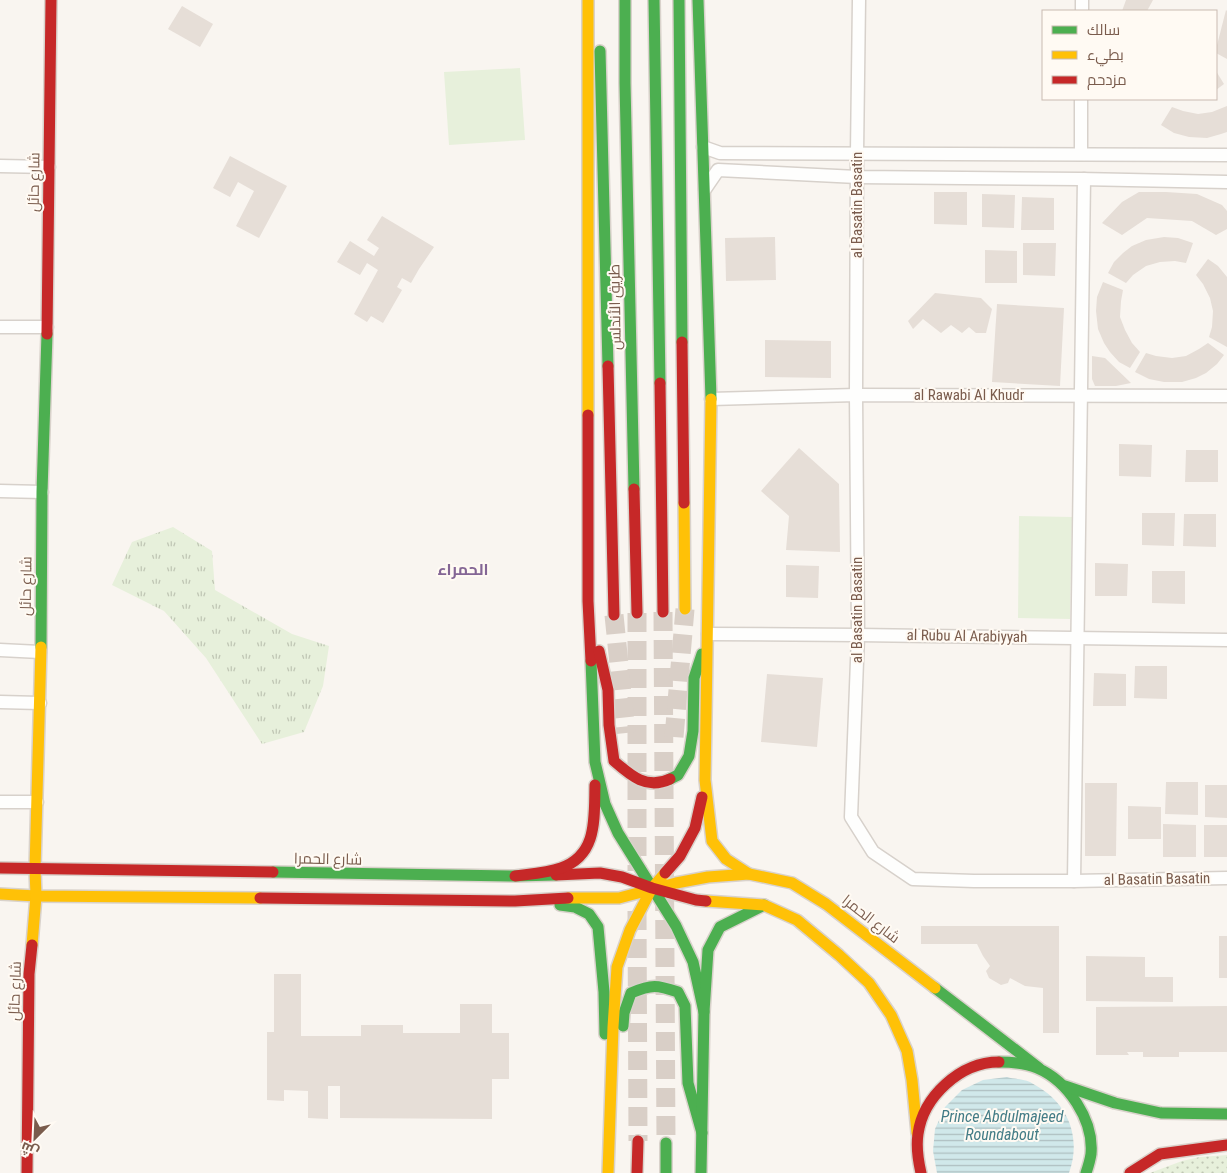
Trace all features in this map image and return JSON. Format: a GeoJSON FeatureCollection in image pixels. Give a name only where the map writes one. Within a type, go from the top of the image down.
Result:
{"type":"FeatureCollection","features":[{"type":"Feature","properties":{"kind":"main road","name":"شارع حائل"},"geometry":{"type":"LineString","coordinates":[[27,1173],[29,974],[36,896],[40,703],[42,492],[50,167],[51,0]]}},
{"type":"Feature","properties":{"kind":"main road"},"geometry":{"type":"LineString","coordinates":[[515,876],[563,868],[578,860],[588,847],[593,829],[595,762],[588,601],[588,0]]}},
{"type":"Feature","properties":{"kind":"main road","name":"طريق الأندلس"},"geometry":{"type":"LineString","coordinates":[[625,0],[625,93],[637,613]]}},
{"type":"Feature","properties":{"kind":"main road"},"geometry":{"type":"LineString","coordinates":[[654,0],[663,612]]}},
{"type":"Feature","properties":{"kind":"main road"},"geometry":{"type":"LineString","coordinates":[[679,0],[685,609]]}},
{"type":"Feature","properties":{"kind":"main road"},"geometry":{"type":"LineString","coordinates":[[698,0],[711,399],[705,780],[712,841],[726,859],[749,874]]}},
{"type":"Feature","properties":{"kind":"main road"},"geometry":{"type":"LineString","coordinates":[[600,40],[614,615]]}},
{"type":"Feature","properties":{"kind":"main road"},"geometry":{"type":"LineString","coordinates":[[588,601],[608,690],[609,725],[614,762],[631,776],[650,783],[663,782],[678,774],[689,756],[693,731],[694,678],[708,634]]}},
{"type":"Feature","properties":{"kind":"main road"},"geometry":{"type":"LineString","coordinates":[[595,762],[605,804],[618,833],[676,926],[693,962],[704,1012]]}},
{"type":"Feature","properties":{"kind":"main road"},"geometry":{"type":"LineString","coordinates":[[608,1151],[612,1026],[617,967],[630,930],[652,888],[680,856],[694,828],[705,780]]}},
{"type":"Feature","properties":{"kind":"main road","name":"شارع الحمرا"},"geometry":{"type":"LineString","coordinates":[[0,868],[36,875],[515,876],[600,873],[622,877],[652,888],[696,900],[764,905],[797,920],[840,956],[869,983],[891,1014],[907,1051],[917,1134]]}},
{"type":"Feature","properties":{"kind":"main road","name":"شارع الحمرا"},"geometry":{"type":"LineString","coordinates":[[0,894],[515,902],[571,898],[619,898],[652,888],[708,877],[749,874],[792,883],[826,904],[1041,1070]]}},
{"type":"Feature","properties":{"kind":"main road"},"geometry":{"type":"LineString","coordinates":[[515,902],[575,907],[589,914],[598,927],[604,992],[608,1173]]}},
{"type":"Feature","properties":{"kind":"main road"},"geometry":{"type":"LineString","coordinates":[[701,1173],[704,1012],[708,950],[720,927],[764,905]]}},
{"type":"Feature","properties":{"kind":"main road"},"geometry":{"type":"LineString","coordinates":[[608,1151],[622,1080],[624,1013],[631,993],[646,986],[660,985],[678,992],[685,1006],[688,1083],[702,1133]]}},
{"type":"Feature","properties":{"kind":"main road"},"geometry":{"type":"LineString","coordinates":[[920,1173],[916,1156],[917,1134],[926,1108],[941,1087],[963,1071],[988,1062],[1015,1062],[1041,1070],[1065,1086],[1115,1103],[1161,1113],[1227,1114]]}},
{"type":"Feature","properties":{"kind":"main road"},"geometry":{"type":"LineString","coordinates":[[1065,1086],[1080,1106],[1089,1130],[1090,1155],[1086,1173]]}},
{"type":"Feature","properties":{"kind":"main road"},"geometry":{"type":"LineString","coordinates":[[637,1173],[638,1141]]}},
{"type":"Feature","properties":{"kind":"main road"},"geometry":{"type":"LineString","coordinates":[[666,1143],[666,1173]]}},
{"type":"Feature","properties":{"kind":"main road"},"geometry":{"type":"LineString","coordinates":[[1130,1173],[1160,1154],[1227,1145]]}},
{"type":"Feature","properties":{"kind":"street","name":"al Basatin Basatin"},"geometry":{"type":"LineString","coordinates":[[860,0],[856,395],[858,635],[851,817],[873,852],[913,879],[1074,881],[1227,878]]}},
{"type":"Feature","properties":{"kind":"street"},"geometry":{"type":"LineString","coordinates":[[1081,100],[1081,154]]}},
{"type":"Feature","properties":{"kind":"street"},"geometry":{"type":"LineString","coordinates":[[703,147],[720,153],[1227,155]]}},
{"type":"Feature","properties":{"kind":"street"},"geometry":{"type":"LineString","coordinates":[[0,166],[50,167]]}},
{"type":"Feature","properties":{"kind":"street"},"geometry":{"type":"LineString","coordinates":[[705,188],[718,170],[857,177],[1227,182]]}},
{"type":"Feature","properties":{"kind":"street"},"geometry":{"type":"LineString","coordinates":[[1074,881],[1084,179]]}},
{"type":"Feature","properties":{"kind":"street"},"geometry":{"type":"LineString","coordinates":[[0,327],[47,328]]}},
{"type":"Feature","properties":{"kind":"street","name":"al Rawabi Al Khudr"},"geometry":{"type":"LineString","coordinates":[[711,399],[856,395],[1227,396]]}},
{"type":"Feature","properties":{"kind":"street"},"geometry":{"type":"LineString","coordinates":[[0,491],[42,492]]}},
{"type":"Feature","properties":{"kind":"street","name":"al Rubu Al Arabiyyah"},"geometry":{"type":"LineString","coordinates":[[708,634],[1227,640]]}},
{"type":"Feature","properties":{"kind":"street"},"geometry":{"type":"LineString","coordinates":[[0,650],[40,652]]}},
{"type":"Feature","properties":{"kind":"street"},"geometry":{"type":"LineString","coordinates":[[0,702],[40,703]]}},
{"type":"Feature","properties":{"kind":"street"},"geometry":{"type":"LineString","coordinates":[[0,802],[37,802]]}},
{"type":"Feature","properties":{"kind":"green space"},"geometry":{"type":"Polygon","coordinates":[[[520,68],[525,140],[449,145],[444,72],[520,68]]]}},
{"type":"Feature","properties":{"kind":"green space"},"geometry":{"type":"Polygon","coordinates":[[[1019,516],[1072,517],[1070,619],[1018,618],[1019,516]]]}},
{"type":"Feature","properties":{"kind":"green space"},"geometry":{"type":"Polygon","coordinates":[[[173,527],[212,551],[215,590],[292,634],[329,646],[323,686],[304,732],[262,744],[206,658],[164,611],[112,585],[132,542],[173,527]]]}},
{"type":"Feature","properties":{"kind":"green space"},"geometry":{"type":"Polygon","coordinates":[[[1227,1155],[1227,1173],[1150,1173],[1182,1161],[1200,1157],[1227,1155]]]}},
{"type":"Feature","properties":{"kind":"water","name":"Prince Abdulmajeed Roundabout"},"geometry":{"type":"Polygon","coordinates":[[[1007,1077],[1027,1081],[1039,1087],[1059,1105],[1066,1115],[1073,1137],[1074,1148],[1069,1173],[937,1173],[933,1151],[935,1129],[945,1107],[962,1090],[983,1080],[1007,1077]]]}},
{"type":"Feature","properties":{"kind":"building"},"geometry":{"type":"Polygon","coordinates":[[[1126,0],[1153,0],[1148,10],[1122,10],[1126,0]]]}},
{"type":"Feature","properties":{"kind":"building"},"geometry":{"type":"Polygon","coordinates":[[[182,6],[213,24],[200,47],[168,29],[182,6]]]}},
{"type":"Feature","properties":{"kind":"building"},"geometry":{"type":"Polygon","coordinates":[[[1226,10],[1227,59],[1217,54],[1217,45],[1226,10]]]}},
{"type":"Feature","properties":{"kind":"building"},"geometry":{"type":"Polygon","coordinates":[[[1217,73],[1224,84],[1217,89],[1217,73]]]}},
{"type":"Feature","properties":{"kind":"building"},"geometry":{"type":"Polygon","coordinates":[[[1227,106],[1227,132],[1221,134],[1207,138],[1189,137],[1174,133],[1161,125],[1172,107],[1198,114],[1212,112],[1227,106]]]}},
{"type":"Feature","properties":{"kind":"building"},"geometry":{"type":"Polygon","coordinates":[[[230,156],[287,186],[259,238],[236,226],[254,191],[238,182],[230,197],[213,188],[230,156]]]}},
{"type":"Feature","properties":{"kind":"building"},"geometry":{"type":"Polygon","coordinates":[[[934,192],[967,192],[967,225],[934,224],[934,192]]]}},
{"type":"Feature","properties":{"kind":"building"},"geometry":{"type":"Polygon","coordinates":[[[1139,192],[1197,194],[1222,205],[1227,211],[1227,229],[1216,235],[1192,221],[1147,218],[1122,235],[1102,223],[1122,202],[1139,192]]]}},
{"type":"Feature","properties":{"kind":"building"},"geometry":{"type":"Polygon","coordinates":[[[982,194],[1015,195],[1014,228],[982,227],[982,194]]]}},
{"type":"Feature","properties":{"kind":"building"},"geometry":{"type":"Polygon","coordinates":[[[1022,197],[1054,198],[1054,230],[1021,230],[1022,197]]]}},
{"type":"Feature","properties":{"kind":"building"},"geometry":{"type":"Polygon","coordinates":[[[382,216],[434,247],[411,283],[402,278],[397,287],[402,290],[383,323],[371,316],[367,322],[354,314],[378,270],[367,263],[360,275],[337,262],[350,241],[374,256],[379,248],[367,240],[382,216]]]}},
{"type":"Feature","properties":{"kind":"building"},"geometry":{"type":"Polygon","coordinates":[[[775,237],[776,280],[726,281],[725,238],[775,237]]]}},
{"type":"Feature","properties":{"kind":"building"},"geometry":{"type":"Polygon","coordinates":[[[1164,237],[1178,238],[1193,243],[1186,263],[1175,261],[1160,262],[1146,266],[1133,275],[1126,283],[1108,273],[1114,262],[1132,246],[1146,240],[1164,237]]]}},
{"type":"Feature","properties":{"kind":"building"},"geometry":{"type":"Polygon","coordinates":[[[1023,243],[1056,243],[1055,276],[1023,275],[1023,243]]]}},
{"type":"Feature","properties":{"kind":"building"},"geometry":{"type":"Polygon","coordinates":[[[985,250],[1017,251],[1017,283],[985,283],[985,250]]]}},
{"type":"Feature","properties":{"kind":"building"},"geometry":{"type":"Polygon","coordinates":[[[1208,259],[1218,266],[1227,277],[1227,347],[1209,337],[1213,311],[1210,298],[1196,275],[1208,259]]]}},
{"type":"Feature","properties":{"kind":"building"},"geometry":{"type":"Polygon","coordinates":[[[1103,282],[1123,290],[1120,317],[1132,343],[1140,352],[1130,368],[1119,362],[1110,352],[1098,329],[1097,297],[1103,282]]]}},
{"type":"Feature","properties":{"kind":"building"},"geometry":{"type":"Polygon","coordinates":[[[935,293],[981,298],[992,309],[986,333],[976,333],[969,327],[962,333],[951,325],[941,333],[923,319],[913,329],[908,321],[935,293]]]}},
{"type":"Feature","properties":{"kind":"building"},"geometry":{"type":"Polygon","coordinates":[[[997,304],[1064,308],[1060,386],[992,382],[997,304]]]}},
{"type":"Feature","properties":{"kind":"building"},"geometry":{"type":"Polygon","coordinates":[[[765,340],[831,341],[831,378],[765,377],[765,340]]]}},
{"type":"Feature","properties":{"kind":"building"},"geometry":{"type":"Polygon","coordinates":[[[1208,343],[1224,355],[1217,364],[1196,378],[1182,382],[1164,382],[1149,379],[1135,372],[1146,353],[1172,358],[1186,356],[1208,343]]]}},
{"type":"Feature","properties":{"kind":"building"},"geometry":{"type":"Polygon","coordinates":[[[1092,356],[1105,358],[1131,383],[1116,386],[1095,386],[1092,379],[1092,356]]]}},
{"type":"Feature","properties":{"kind":"building"},"geometry":{"type":"Polygon","coordinates":[[[1119,444],[1152,445],[1151,477],[1119,476],[1119,444]]]}},
{"type":"Feature","properties":{"kind":"building"},"geometry":{"type":"Polygon","coordinates":[[[799,448],[839,484],[840,552],[786,550],[789,516],[761,491],[799,448]]]}},
{"type":"Feature","properties":{"kind":"building"},"geometry":{"type":"Polygon","coordinates":[[[1186,450],[1218,450],[1218,482],[1185,482],[1186,450]]]}},
{"type":"Feature","properties":{"kind":"building"},"geometry":{"type":"Polygon","coordinates":[[[1142,513],[1175,513],[1174,546],[1142,545],[1142,513]]]}},
{"type":"Feature","properties":{"kind":"building"},"geometry":{"type":"Polygon","coordinates":[[[1184,514],[1216,514],[1216,547],[1183,546],[1184,514]]]}},
{"type":"Feature","properties":{"kind":"building"},"geometry":{"type":"Polygon","coordinates":[[[1095,563],[1128,564],[1127,596],[1095,596],[1095,563]]]}},
{"type":"Feature","properties":{"kind":"building"},"geometry":{"type":"Polygon","coordinates":[[[786,565],[819,566],[818,598],[786,597],[786,565]]]}},
{"type":"Feature","properties":{"kind":"building"},"geometry":{"type":"Polygon","coordinates":[[[1152,571],[1185,571],[1185,604],[1152,603],[1152,571]]]}},
{"type":"Feature","properties":{"kind":"building"},"geometry":{"type":"Polygon","coordinates":[[[1135,666],[1167,666],[1167,699],[1134,698],[1135,666]]]}},
{"type":"Feature","properties":{"kind":"building"},"geometry":{"type":"Polygon","coordinates":[[[1094,673],[1126,674],[1126,706],[1093,706],[1094,673]]]}},
{"type":"Feature","properties":{"kind":"building"},"geometry":{"type":"Polygon","coordinates":[[[767,674],[823,678],[817,747],[761,742],[767,674]]]}},
{"type":"Feature","properties":{"kind":"building"},"geometry":{"type":"Polygon","coordinates":[[[1166,782],[1198,782],[1198,815],[1165,814],[1166,782]]]}},
{"type":"Feature","properties":{"kind":"building"},"geometry":{"type":"Polygon","coordinates":[[[1085,783],[1117,783],[1116,856],[1085,856],[1085,783]]]}},
{"type":"Feature","properties":{"kind":"building"},"geometry":{"type":"Polygon","coordinates":[[[1205,785],[1227,785],[1227,818],[1205,817],[1205,785]]]}},
{"type":"Feature","properties":{"kind":"building"},"geometry":{"type":"Polygon","coordinates":[[[1128,806],[1161,807],[1161,839],[1128,839],[1128,806]]]}},
{"type":"Feature","properties":{"kind":"building"},"geometry":{"type":"Polygon","coordinates":[[[1163,824],[1196,825],[1196,857],[1163,857],[1163,824]]]}},
{"type":"Feature","properties":{"kind":"building"},"geometry":{"type":"Polygon","coordinates":[[[1204,825],[1227,825],[1227,857],[1204,857],[1204,825]]]}},
{"type":"Feature","properties":{"kind":"building"},"geometry":{"type":"Polygon","coordinates":[[[921,926],[1059,926],[1059,1033],[1043,1033],[1043,988],[1025,986],[1010,978],[1008,983],[1001,985],[989,978],[986,971],[990,966],[977,944],[921,944],[921,926]]]}},
{"type":"Feature","properties":{"kind":"building"},"geometry":{"type":"Polygon","coordinates":[[[1219,936],[1227,936],[1227,978],[1219,978],[1219,936]]]}},
{"type":"Feature","properties":{"kind":"building"},"geometry":{"type":"Polygon","coordinates":[[[1086,956],[1145,957],[1145,977],[1173,977],[1173,1002],[1086,1001],[1086,956]]]}},
{"type":"Feature","properties":{"kind":"building"},"geometry":{"type":"Polygon","coordinates":[[[274,974],[301,974],[301,1036],[361,1036],[361,1025],[403,1025],[403,1033],[460,1033],[460,1004],[492,1004],[492,1033],[509,1033],[509,1079],[492,1079],[492,1119],[340,1118],[340,1086],[328,1086],[328,1119],[308,1118],[308,1091],[284,1090],[284,1101],[267,1100],[267,1032],[274,1032],[274,974]]]}},
{"type":"Feature","properties":{"kind":"building"},"geometry":{"type":"Polygon","coordinates":[[[1227,1006],[1227,1052],[1179,1052],[1179,1057],[1143,1057],[1143,1052],[1127,1052],[1129,1055],[1096,1055],[1096,1007],[1227,1006]]]}},
{"type":"Feature","properties":{"kind":"tunnel"},"geometry":{"type":"LineString","coordinates":[[674,737],[685,609]]}},
{"type":"Feature","properties":{"kind":"tunnel"},"geometry":{"type":"LineString","coordinates":[[663,612],[666,1143]]}},
{"type":"Feature","properties":{"kind":"tunnel"},"geometry":{"type":"LineString","coordinates":[[637,613],[637,871]]}},
{"type":"Feature","properties":{"kind":"tunnel"},"geometry":{"type":"LineString","coordinates":[[614,615],[626,733]]}},
{"type":"Feature","properties":{"kind":"tunnel"},"geometry":{"type":"LineString","coordinates":[[637,911],[638,1141]]}},
{"type":"Feature","properties":{"kind":"traffic: fast"},"geometry":{"type":"LineString","coordinates":[[625,0],[625,83],[634,489]]}},
{"type":"Feature","properties":{"kind":"traffic: fast"},"geometry":{"type":"LineString","coordinates":[[654,0],[660,383]]}},
{"type":"Feature","properties":{"kind":"traffic: fast"},"geometry":{"type":"LineString","coordinates":[[679,0],[682,342]]}},
{"type":"Feature","properties":{"kind":"traffic: fast"},"geometry":{"type":"LineString","coordinates":[[698,0],[711,399]]}},
{"type":"Feature","properties":{"kind":"traffic: fast"},"geometry":{"type":"LineString","coordinates":[[600,51],[608,366]]}},
{"type":"Feature","properties":{"kind":"traffic: fast"},"geometry":{"type":"LineString","coordinates":[[41,647],[42,492],[47,334]]}},
{"type":"Feature","properties":{"kind":"traffic: fast"},"geometry":{"type":"LineString","coordinates":[[670,779],[678,775],[689,756],[693,731],[694,678],[702,654]]}},
{"type":"Feature","properties":{"kind":"traffic: fast"},"geometry":{"type":"LineString","coordinates":[[591,661],[595,762],[605,804],[618,833],[676,926],[693,962],[704,1012]]}},
{"type":"Feature","properties":{"kind":"traffic: fast"},"geometry":{"type":"LineString","coordinates":[[273,872],[556,875]]}},
{"type":"Feature","properties":{"kind":"traffic: fast"},"geometry":{"type":"LineString","coordinates":[[560,905],[575,907],[589,914],[598,927],[604,992],[605,1034]]}},
{"type":"Feature","properties":{"kind":"traffic: fast"},"geometry":{"type":"LineString","coordinates":[[701,1173],[704,1012],[708,950],[720,927],[764,905]]}},
{"type":"Feature","properties":{"kind":"traffic: fast"},"geometry":{"type":"LineString","coordinates":[[623,1026],[624,1013],[631,993],[654,986],[678,992],[685,1006],[688,1083],[702,1133]]}},
{"type":"Feature","properties":{"kind":"traffic: fast"},"geometry":{"type":"LineString","coordinates":[[935,988],[1039,1068]]}},
{"type":"Feature","properties":{"kind":"traffic: fast"},"geometry":{"type":"LineString","coordinates":[[999,1062],[1018,1063],[1037,1068],[1059,1082],[1077,1103],[1088,1128],[1091,1141],[1090,1162],[1086,1173]]}},
{"type":"Feature","properties":{"kind":"traffic: fast"},"geometry":{"type":"LineString","coordinates":[[1065,1086],[1115,1103],[1161,1113],[1227,1114]]}},
{"type":"Feature","properties":{"kind":"traffic: fast"},"geometry":{"type":"LineString","coordinates":[[666,1143],[666,1173]]}},
{"type":"Feature","properties":{"kind":"traffic: slow"},"geometry":{"type":"LineString","coordinates":[[588,0],[588,415]]}},
{"type":"Feature","properties":{"kind":"traffic: slow"},"geometry":{"type":"LineString","coordinates":[[711,399],[705,780],[712,841],[726,859],[749,874]]}},
{"type":"Feature","properties":{"kind":"traffic: slow"},"geometry":{"type":"LineString","coordinates":[[684,503],[685,609]]}},
{"type":"Feature","properties":{"kind":"traffic: slow"},"geometry":{"type":"LineString","coordinates":[[32,945],[36,896],[35,869],[41,647]]}},
{"type":"Feature","properties":{"kind":"traffic: slow"},"geometry":{"type":"LineString","coordinates":[[608,1173],[617,967],[630,930],[652,888],[665,873]]}},
{"type":"Feature","properties":{"kind":"traffic: slow"},"geometry":{"type":"LineString","coordinates":[[568,898],[619,898],[676,883],[708,877],[749,874],[792,883],[826,904],[935,988]]}},
{"type":"Feature","properties":{"kind":"traffic: slow"},"geometry":{"type":"LineString","coordinates":[[0,894],[260,898]]}},
{"type":"Feature","properties":{"kind":"traffic: slow"},"geometry":{"type":"LineString","coordinates":[[706,901],[764,905],[797,920],[869,983],[891,1015],[907,1051],[917,1133]]}},
{"type":"Feature","properties":{"kind":"traffic: jam"},"geometry":{"type":"LineString","coordinates":[[47,334],[51,0]]}},
{"type":"Feature","properties":{"kind":"traffic: jam"},"geometry":{"type":"LineString","coordinates":[[682,342],[684,503]]}},
{"type":"Feature","properties":{"kind":"traffic: jam"},"geometry":{"type":"LineString","coordinates":[[608,366],[614,615]]}},
{"type":"Feature","properties":{"kind":"traffic: jam"},"geometry":{"type":"LineString","coordinates":[[660,383],[663,612]]}},
{"type":"Feature","properties":{"kind":"traffic: jam"},"geometry":{"type":"LineString","coordinates":[[588,415],[588,601],[591,661]]}},
{"type":"Feature","properties":{"kind":"traffic: jam"},"geometry":{"type":"LineString","coordinates":[[634,489],[637,613]]}},
{"type":"Feature","properties":{"kind":"traffic: jam"},"geometry":{"type":"LineString","coordinates":[[599,651],[608,690],[609,725],[614,761],[640,780],[654,783],[670,779]]}},
{"type":"Feature","properties":{"kind":"traffic: jam"},"geometry":{"type":"LineString","coordinates":[[515,876],[561,868],[573,862],[582,854],[588,845],[594,822],[595,785]]}},
{"type":"Feature","properties":{"kind":"traffic: jam"},"geometry":{"type":"LineString","coordinates":[[665,873],[680,856],[695,828],[702,797]]}},
{"type":"Feature","properties":{"kind":"traffic: jam"},"geometry":{"type":"LineString","coordinates":[[0,868],[273,872]]}},
{"type":"Feature","properties":{"kind":"traffic: jam"},"geometry":{"type":"LineString","coordinates":[[556,875],[600,873],[622,877],[652,888],[706,901]]}},
{"type":"Feature","properties":{"kind":"traffic: jam"},"geometry":{"type":"LineString","coordinates":[[260,898],[515,901],[568,898]]}},
{"type":"Feature","properties":{"kind":"traffic: jam"},"geometry":{"type":"LineString","coordinates":[[27,1173],[29,974],[32,945]]}},
{"type":"Feature","properties":{"kind":"traffic: jam"},"geometry":{"type":"LineString","coordinates":[[921,1173],[917,1144],[921,1120],[927,1107],[946,1084],[958,1075],[971,1068],[999,1062]]}},
{"type":"Feature","properties":{"kind":"traffic: jam"},"geometry":{"type":"LineString","coordinates":[[637,1173],[638,1141]]}},
{"type":"Feature","properties":{"kind":"traffic: jam"},"geometry":{"type":"LineString","coordinates":[[1130,1173],[1160,1154],[1227,1145]]}},
{"type":"Feature","properties":{"kind":"district","name":"الحمراء"},"geometry":{"type":"Point","coordinates":[463,569]}}]}
